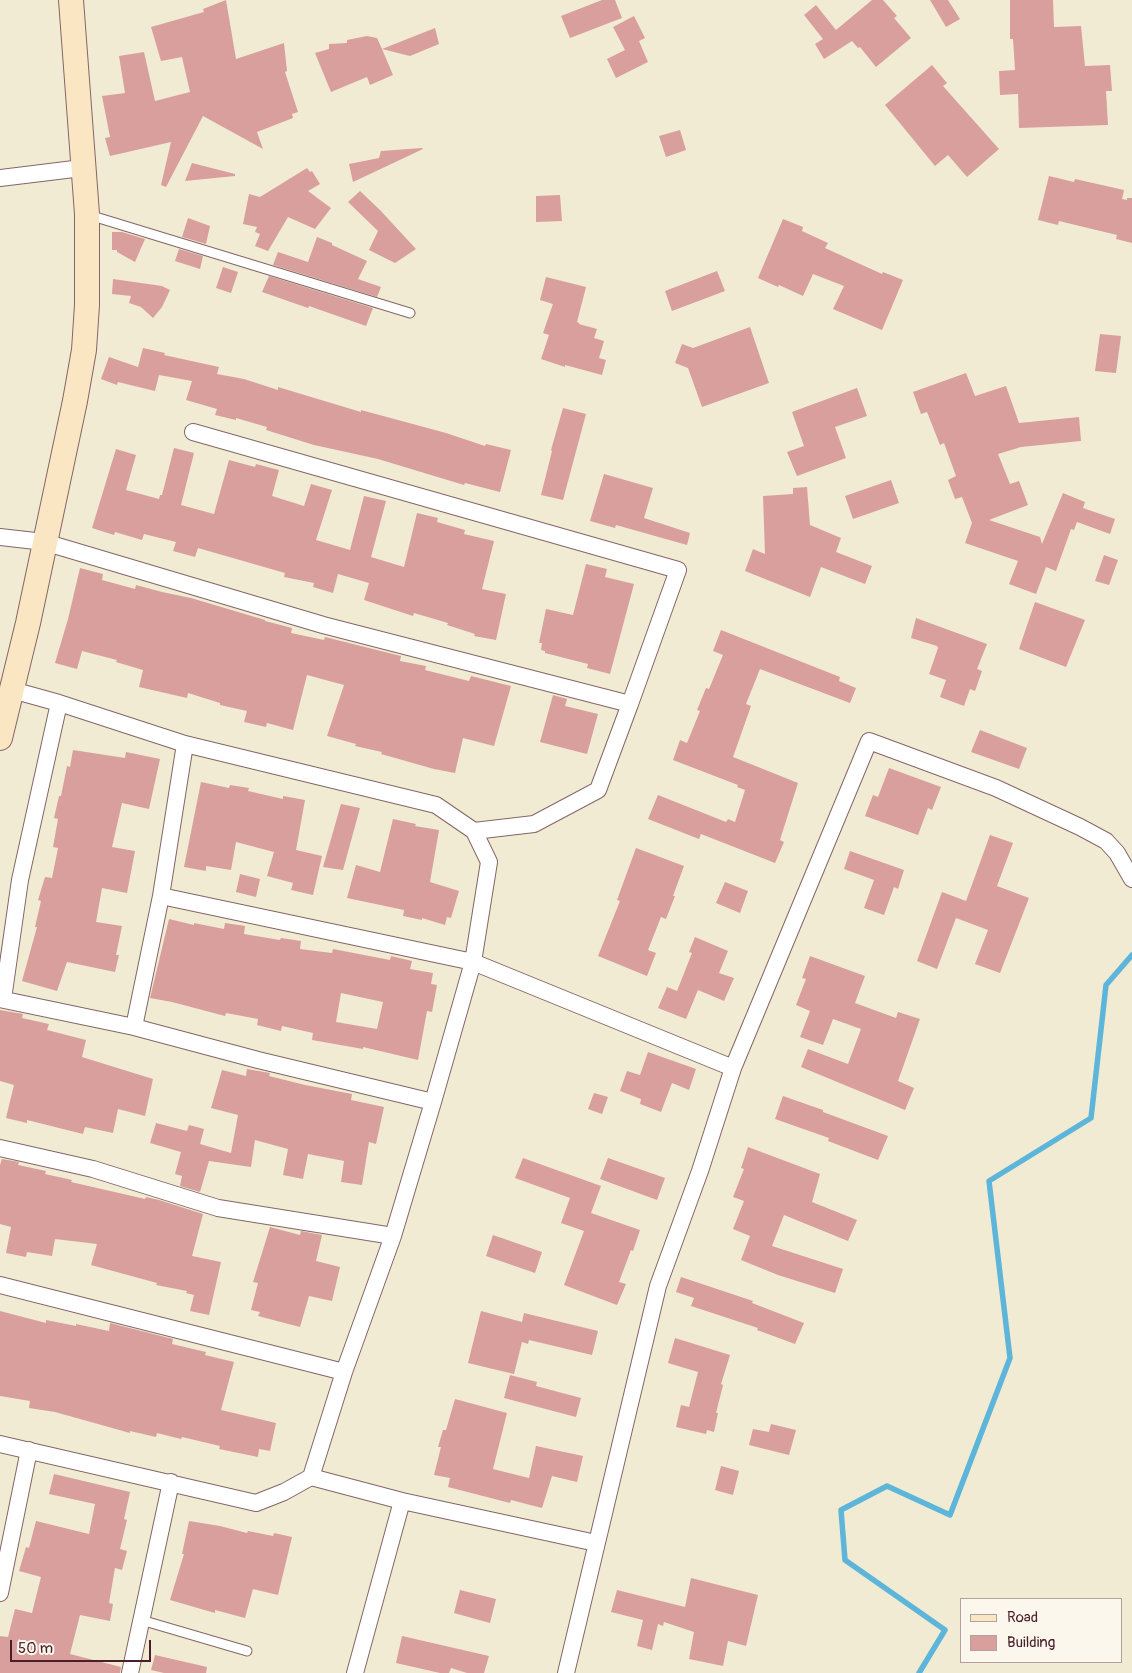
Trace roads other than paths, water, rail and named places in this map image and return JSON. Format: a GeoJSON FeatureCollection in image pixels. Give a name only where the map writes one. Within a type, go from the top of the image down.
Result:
{"type":"FeatureCollection","features":[{"type":"Feature","properties":{"kind":"street"},"geometry":{"type":"LineString","coordinates":[[0,738],[28,623],[84,350],[87,305],[87,214],[82,168],[71,0]]}},
{"type":"Feature","properties":{"kind":"street"},"geometry":{"type":"LineString","coordinates":[[0,178],[82,168]]}},
{"type":"Feature","properties":{"kind":"street"},"geometry":{"type":"LineString","coordinates":[[193,432],[678,570],[598,790],[534,824],[474,831]]}},
{"type":"Feature","properties":{"kind":"street"},"geometry":{"type":"LineString","coordinates":[[0,537],[44,542],[323,625],[630,704]]}},
{"type":"Feature","properties":{"kind":"street"},"geometry":{"type":"LineString","coordinates":[[0,1444],[256,1503],[284,1492],[311,1477],[344,1372],[393,1236],[433,1102],[473,962],[489,862],[474,831],[436,805],[185,744],[12,690]]}},
{"type":"Feature","properties":{"kind":"street"},"geometry":{"type":"LineString","coordinates":[[58,703],[20,880],[1,999],[134,1027],[258,1060],[433,1102]]}},
{"type":"Feature","properties":{"kind":"street"},"geometry":{"type":"LineString","coordinates":[[566,1673],[658,1286],[700,1171],[733,1068],[869,741],[996,788],[1080,827],[1106,842],[1117,853],[1132,879]]}},
{"type":"Feature","properties":{"kind":"street"},"geometry":{"type":"LineString","coordinates":[[134,1027],[161,896],[185,744]]}},
{"type":"Feature","properties":{"kind":"street"},"geometry":{"type":"LineString","coordinates":[[161,896],[473,962],[733,1068]]}},
{"type":"Feature","properties":{"kind":"street"},"geometry":{"type":"LineString","coordinates":[[0,1148],[94,1169],[218,1208],[393,1236]]}},
{"type":"Feature","properties":{"kind":"street"},"geometry":{"type":"LineString","coordinates":[[0,1285],[344,1372]]}},
{"type":"Feature","properties":{"kind":"street"},"geometry":{"type":"LineString","coordinates":[[0,1593],[29,1450]]}},
{"type":"Feature","properties":{"kind":"street"},"geometry":{"type":"LineString","coordinates":[[311,1477],[402,1501],[596,1543]]}},
{"type":"Feature","properties":{"kind":"street"},"geometry":{"type":"LineString","coordinates":[[130,1673],[171,1482]]}},
{"type":"Feature","properties":{"kind":"street"},"geometry":{"type":"LineString","coordinates":[[355,1673],[402,1501]]}},
{"type":"Feature","properties":{"kind":"lane"},"geometry":{"type":"LineString","coordinates":[[87,214],[410,313]]}},
{"type":"Feature","properties":{"kind":"lane"},"geometry":{"type":"LineString","coordinates":[[141,1620],[247,1651]]}},
{"type":"Feature","properties":{"kind":"waterway"},"geometry":{"type":"LineString","coordinates":[[919,1673],[945,1630],[845,1560],[841,1510],[887,1486],[950,1515],[1010,1358],[989,1181],[1091,1118],[1106,985],[1132,955]]}}]}
